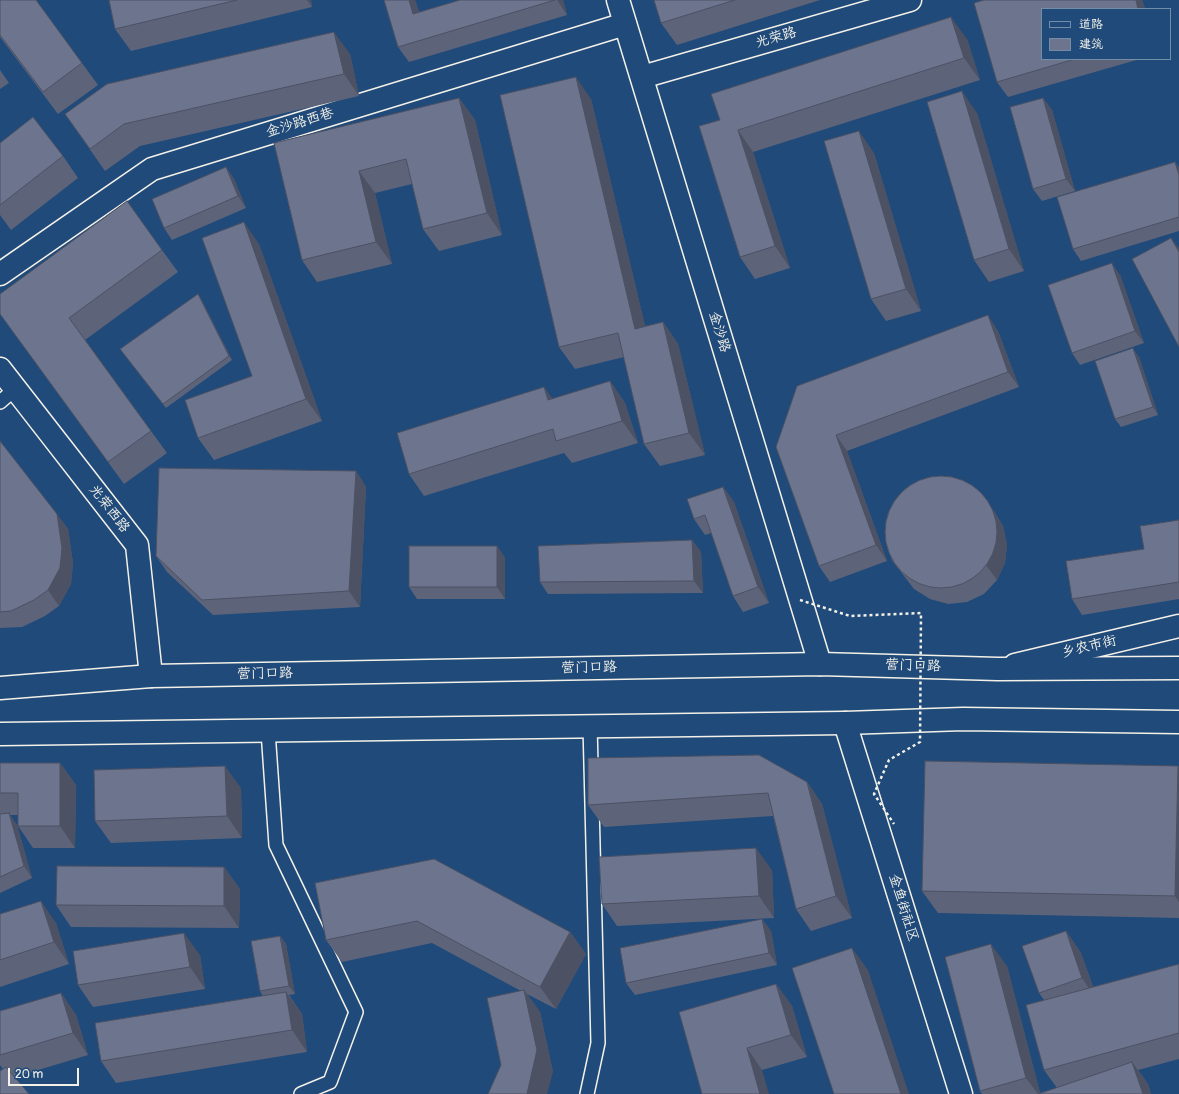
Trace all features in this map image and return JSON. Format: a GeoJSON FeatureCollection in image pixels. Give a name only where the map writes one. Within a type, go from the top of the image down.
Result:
{"type":"FeatureCollection","features":[{"type":"Feature","properties":{"kind":"main road","name":"金沙路"},"geometry":{"type":"LineString","coordinates":[[618,0],[820,664]]}},
{"type":"Feature","properties":{"kind":"main road","name":"光荣路"},"geometry":{"type":"LineString","coordinates":[[642,77],[910,0]]}},
{"type":"Feature","properties":{"kind":"main road","name":"金沙路西巷"},"geometry":{"type":"LineString","coordinates":[[0,274],[152,169],[625,24]]}},
{"type":"Feature","properties":{"kind":"main road","name":"光荣西路"},"geometry":{"type":"LineString","coordinates":[[0,369],[8,395],[137,545],[151,676]]}},
{"type":"Feature","properties":{"kind":"main road","name":"乡农市街"},"geometry":{"type":"LineString","coordinates":[[998,668],[1179,626]]}},
{"type":"Feature","properties":{"kind":"main road","name":"营门口路"},"geometry":{"type":"LineString","coordinates":[[0,688],[151,676],[820,664],[998,668],[1179,668]]}},
{"type":"Feature","properties":{"kind":"main road"},"geometry":{"type":"LineString","coordinates":[[0,734],[590,725],[845,723],[964,720],[1179,722]]}},
{"type":"Feature","properties":{"kind":"main road","name":"金鱼街社区"},"geometry":{"type":"LineString","coordinates":[[845,723],[961,1094]]}},
{"type":"Feature","properties":{"kind":"lane"},"geometry":{"type":"LineString","coordinates":[[587,1094],[598,1043],[590,725]]}},
{"type":"Feature","properties":{"kind":"lane"},"geometry":{"type":"LineString","coordinates":[[268,731],[276,845],[356,1012],[330,1082],[301,1094]]}},
{"type":"Feature","properties":{"kind":"path"},"geometry":{"type":"LineString","coordinates":[[800,600],[850,616],[921,613],[920,742],[889,760],[874,794],[894,824]]}},
{"type":"Feature","properties":{"kind":"building"},"geometry":{"type":"Polygon","coordinates":[[[0,0],[36,0],[82,63],[43,92],[0,35],[0,0]]]}},
{"type":"Feature","properties":{"kind":"building"},"geometry":{"type":"Polygon","coordinates":[[[109,0],[237,0],[115,29],[109,0]]]}},
{"type":"Feature","properties":{"kind":"building"},"geometry":{"type":"Polygon","coordinates":[[[384,0],[409,0],[413,14],[460,0],[555,0],[398,47],[384,0]]]}},
{"type":"Feature","properties":{"kind":"building"},"geometry":{"type":"Polygon","coordinates":[[[654,0],[735,0],[661,23],[654,0]]]}},
{"type":"Feature","properties":{"kind":"building"},"geometry":{"type":"Polygon","coordinates":[[[984,0],[1136,0],[1138,8],[1041,8],[1041,60],[1072,60],[997,82],[974,3],[984,0]]]}},
{"type":"Feature","properties":{"kind":"building"},"geometry":{"type":"Polygon","coordinates":[[[951,17],[964,58],[738,130],[775,246],[740,257],[699,126],[720,120],[711,94],[951,17]]]}},
{"type":"Feature","properties":{"kind":"building"},"geometry":{"type":"Polygon","coordinates":[[[334,32],[344,74],[124,124],[90,149],[65,114],[107,84],[334,32]]]}},
{"type":"Feature","properties":{"kind":"building"},"geometry":{"type":"Polygon","coordinates":[[[576,77],[635,329],[663,322],[689,433],[644,444],[618,333],[559,347],[500,95],[576,77]]]}},
{"type":"Feature","properties":{"kind":"building"},"geometry":{"type":"Polygon","coordinates":[[[962,91],[1009,249],[974,260],[927,102],[962,91]]]}},
{"type":"Feature","properties":{"kind":"building"},"geometry":{"type":"Polygon","coordinates":[[[459,98],[487,213],[423,229],[406,159],[359,171],[376,242],[302,260],[274,143],[459,98]]]}},
{"type":"Feature","properties":{"kind":"building"},"geometry":{"type":"Polygon","coordinates":[[[1043,98],[1066,179],[1033,189],[1010,107],[1043,98]]]}},
{"type":"Feature","properties":{"kind":"building"},"geometry":{"type":"Polygon","coordinates":[[[33,117],[63,156],[0,205],[0,143],[33,117]]]}},
{"type":"Feature","properties":{"kind":"building"},"geometry":{"type":"Polygon","coordinates":[[[859,131],[906,289],[871,299],[824,141],[859,131]]]}},
{"type":"Feature","properties":{"kind":"building"},"geometry":{"type":"Polygon","coordinates":[[[1175,162],[1179,175],[1179,217],[1073,249],[1057,197],[1175,162]]]}},
{"type":"Feature","properties":{"kind":"building"},"geometry":{"type":"Polygon","coordinates":[[[226,167],[238,196],[164,228],[152,199],[226,167]]]}},
{"type":"Feature","properties":{"kind":"building"},"geometry":{"type":"Polygon","coordinates":[[[127,201],[162,250],[69,318],[151,431],[108,462],[0,314],[0,294],[127,201]]]}},
{"type":"Feature","properties":{"kind":"building"},"geometry":{"type":"Polygon","coordinates":[[[244,222],[306,399],[198,438],[185,400],[252,376],[202,238],[244,222]]]}},
{"type":"Feature","properties":{"kind":"building"},"geometry":{"type":"Polygon","coordinates":[[[1171,238],[1179,252],[1179,347],[1132,259],[1171,238]]]}},
{"type":"Feature","properties":{"kind":"building"},"geometry":{"type":"Polygon","coordinates":[[[1112,263],[1135,331],[1072,353],[1048,285],[1112,263]]]}},
{"type":"Feature","properties":{"kind":"building"},"geometry":{"type":"Polygon","coordinates":[[[198,294],[229,356],[163,404],[120,349],[198,294]]]}},
{"type":"Feature","properties":{"kind":"building"},"geometry":{"type":"Polygon","coordinates":[[[988,315],[1008,372],[836,435],[876,545],[819,566],[776,447],[797,386],[988,315]]]}},
{"type":"Feature","properties":{"kind":"building"},"geometry":{"type":"Polygon","coordinates":[[[1133,348],[1153,407],[1115,419],[1095,361],[1133,348]]]}},
{"type":"Feature","properties":{"kind":"building"},"geometry":{"type":"Polygon","coordinates":[[[610,381],[622,421],[556,441],[553,429],[409,474],[397,433],[544,387],[548,400],[610,381]]]}},
{"type":"Feature","properties":{"kind":"building"},"geometry":{"type":"Polygon","coordinates":[[[0,441],[57,514],[62,548],[60,568],[48,590],[34,600],[11,611],[0,612],[0,441]]]}},
{"type":"Feature","properties":{"kind":"building"},"geometry":{"type":"Polygon","coordinates":[[[159,468],[356,471],[349,591],[202,600],[156,556],[159,468]]]}},
{"type":"Feature","properties":{"kind":"building"},"geometry":{"type":"Polygon","coordinates":[[[941,476],[962,481],[972,486],[980,493],[987,501],[992,511],[997,532],[992,553],[987,563],[980,571],[972,578],[962,583],[941,588],[920,583],[910,578],[902,571],[895,563],[890,553],[885,532],[890,511],[895,501],[902,493],[910,486],[920,481],[941,476]]]}},
{"type":"Feature","properties":{"kind":"building"},"geometry":{"type":"Polygon","coordinates":[[[723,487],[758,587],[733,596],[705,515],[694,519],[687,499],[723,487]]]}},
{"type":"Feature","properties":{"kind":"building"},"geometry":{"type":"Polygon","coordinates":[[[1179,520],[1179,582],[1072,599],[1066,561],[1144,549],[1140,526],[1179,520]]]}},
{"type":"Feature","properties":{"kind":"building"},"geometry":{"type":"Polygon","coordinates":[[[692,540],[694,581],[540,582],[538,546],[692,540]]]}},
{"type":"Feature","properties":{"kind":"building"},"geometry":{"type":"Polygon","coordinates":[[[409,546],[497,546],[497,587],[409,587],[409,546]]]}},
{"type":"Feature","properties":{"kind":"building"},"geometry":{"type":"Polygon","coordinates":[[[759,755],[807,782],[836,896],[796,909],[768,793],[588,805],[588,758],[759,755]]]}},
{"type":"Feature","properties":{"kind":"building"},"geometry":{"type":"Polygon","coordinates":[[[925,761],[1178,766],[1175,896],[922,891],[925,761]]]}},
{"type":"Feature","properties":{"kind":"building"},"geometry":{"type":"Polygon","coordinates":[[[0,763],[60,763],[60,826],[18,826],[18,793],[0,793],[0,763]]]}},
{"type":"Feature","properties":{"kind":"building"},"geometry":{"type":"Polygon","coordinates":[[[225,766],[227,816],[95,821],[94,770],[225,766]]]}},
{"type":"Feature","properties":{"kind":"building"},"geometry":{"type":"Polygon","coordinates":[[[9,813],[24,866],[0,877],[0,814],[9,813]]]}},
{"type":"Feature","properties":{"kind":"building"},"geometry":{"type":"Polygon","coordinates":[[[756,848],[759,896],[602,904],[599,857],[756,848]]]}},
{"type":"Feature","properties":{"kind":"building"},"geometry":{"type":"Polygon","coordinates":[[[434,859],[570,932],[540,987],[417,921],[326,940],[315,883],[434,859]]]}},
{"type":"Feature","properties":{"kind":"building"},"geometry":{"type":"Polygon","coordinates":[[[57,866],[224,867],[224,906],[56,905],[57,866]]]}},
{"type":"Feature","properties":{"kind":"building"},"geometry":{"type":"Polygon","coordinates":[[[41,901],[54,942],[0,960],[0,914],[41,901]]]}},
{"type":"Feature","properties":{"kind":"building"},"geometry":{"type":"Polygon","coordinates":[[[762,919],[769,953],[626,983],[620,948],[762,919]]]}},
{"type":"Feature","properties":{"kind":"building"},"geometry":{"type":"Polygon","coordinates":[[[1066,931],[1082,978],[1039,993],[1022,946],[1066,931]]]}},
{"type":"Feature","properties":{"kind":"building"},"geometry":{"type":"Polygon","coordinates":[[[184,933],[190,967],[78,985],[73,951],[184,933]]]}},
{"type":"Feature","properties":{"kind":"building"},"geometry":{"type":"Polygon","coordinates":[[[280,936],[289,986],[260,991],[251,941],[280,936]]]}},
{"type":"Feature","properties":{"kind":"building"},"geometry":{"type":"Polygon","coordinates":[[[991,944],[1026,1078],[980,1091],[945,957],[991,944]]]}},
{"type":"Feature","properties":{"kind":"building"},"geometry":{"type":"Polygon","coordinates":[[[852,948],[901,1094],[834,1094],[792,968],[852,948]]]}},
{"type":"Feature","properties":{"kind":"building"},"geometry":{"type":"Polygon","coordinates":[[[1179,964],[1179,1033],[1044,1070],[1026,1005],[1179,964]]]}},
{"type":"Feature","properties":{"kind":"building"},"geometry":{"type":"Polygon","coordinates":[[[776,984],[791,1035],[747,1048],[760,1094],[702,1094],[679,1012],[776,984]]]}},
{"type":"Feature","properties":{"kind":"building"},"geometry":{"type":"Polygon","coordinates":[[[524,990],[537,1050],[527,1094],[488,1094],[501,1065],[487,998],[524,990]]]}},
{"type":"Feature","properties":{"kind":"building"},"geometry":{"type":"Polygon","coordinates":[[[286,992],[292,1030],[101,1061],[95,1023],[286,992]]]}},
{"type":"Feature","properties":{"kind":"building"},"geometry":{"type":"Polygon","coordinates":[[[61,993],[73,1033],[0,1055],[0,1011],[61,993]]]}},
{"type":"Feature","properties":{"kind":"building"},"geometry":{"type":"Polygon","coordinates":[[[1132,1062],[1143,1094],[1038,1094],[1132,1062]]]}},
{"type":"Feature","properties":{"kind":"building"},"geometry":{"type":"Polygon","coordinates":[[[6,1067],[29,1094],[0,1094],[0,1071],[6,1067]]]}}]}
